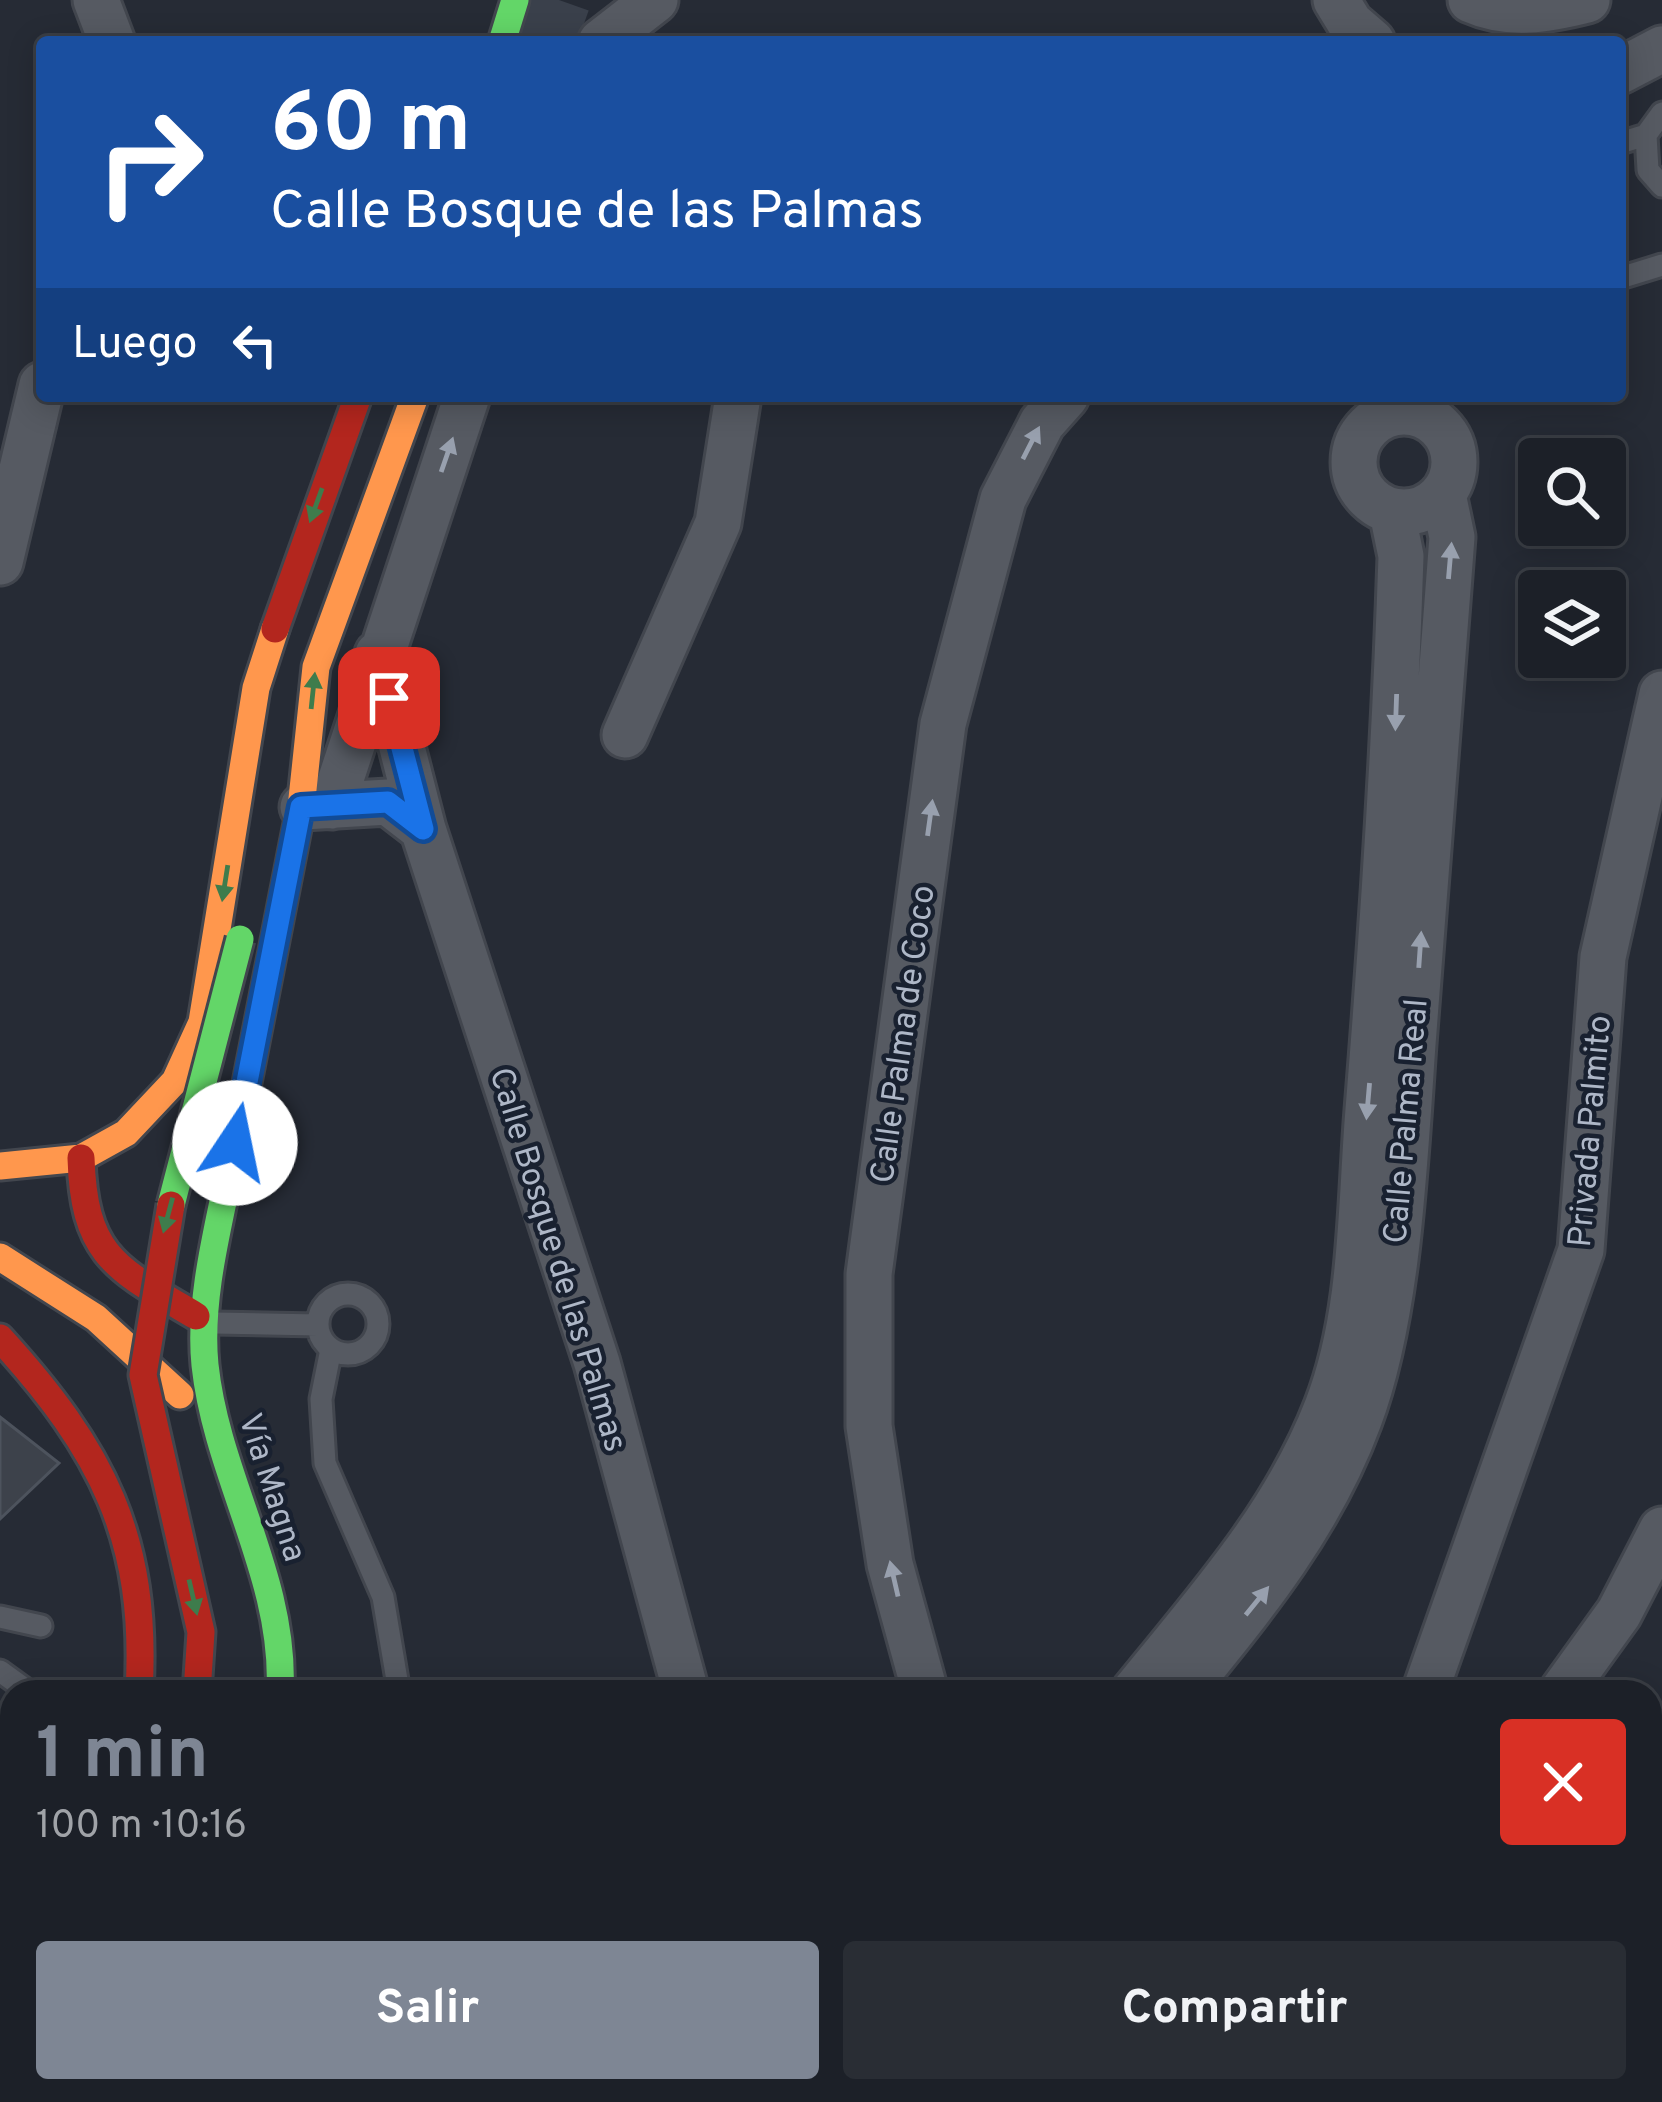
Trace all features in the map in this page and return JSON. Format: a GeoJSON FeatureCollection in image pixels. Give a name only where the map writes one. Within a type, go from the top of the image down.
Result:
{"type":"FeatureCollection","features":[{"type":"Feature","properties":{"kind":"main road"},"geometry":{"type":"LineString","coordinates":[[0,1166],[81,1158],[126,1133],[175,1081],[202,1022],[256,688],[316,503],[356,402]]}},
{"type":"Feature","properties":{"kind":"main road","name":"Vía Magna"},"geometry":{"type":"LineString","coordinates":[[281,1680],[282,1653],[271,1594],[217,1444],[204,1360],[214,1251],[316,806],[316,667],[413,402]]}},
{"type":"Feature","properties":{"kind":"main road"},"geometry":{"type":"LineString","coordinates":[[198,1680],[201,1632],[142,1375],[160,1245],[240,939],[273,744],[256,688]]}},
{"type":"Feature","properties":{"kind":"main road"},"geometry":{"type":"LineString","coordinates":[[81,1158],[81,1206],[88,1234],[106,1258],[207,1322]]}},
{"type":"Feature","properties":{"kind":"main road"},"geometry":{"type":"LineString","coordinates":[[130,1275],[175,1272],[214,1251]]}},
{"type":"Feature","properties":{"kind":"main road"},"geometry":{"type":"LineString","coordinates":[[0,1257],[82,1308],[149,1361],[217,1444]]}},
{"type":"Feature","properties":{"kind":"main road"},"geometry":{"type":"LineString","coordinates":[[0,1338],[60,1402],[108,1475],[128,1538],[145,1641],[140,1680]]}},
{"type":"Feature","properties":{"kind":"street"},"geometry":{"type":"LineString","coordinates":[[96,0],[110,36]]}},
{"type":"Feature","properties":{"kind":"street"},"geometry":{"type":"LineString","coordinates":[[609,36],[655,0]]}},
{"type":"Feature","properties":{"kind":"street"},"geometry":{"type":"LineString","coordinates":[[1336,0],[1365,36]]}},
{"type":"Feature","properties":{"kind":"street"},"geometry":{"type":"LineString","coordinates":[[1472,0],[1488,8],[1543,11],[1587,0]]}},
{"type":"Feature","properties":{"kind":"street"},"geometry":{"type":"LineString","coordinates":[[1626,68],[1662,49]]}},
{"type":"Feature","properties":{"kind":"street"},"geometry":{"type":"LineString","coordinates":[[0,562],[38,402]]}},
{"type":"Feature","properties":{"kind":"street"},"geometry":{"type":"LineString","coordinates":[[423,829],[388,802],[316,806],[378,655],[465,402]]}},
{"type":"Feature","properties":{"kind":"street"},"geometry":{"type":"LineString","coordinates":[[625,735],[718,524],[737,402]]}},
{"type":"Feature","properties":{"kind":"street","name":"Calle Palma de Coco"},"geometry":{"type":"LineString","coordinates":[[922,1680],[890,1564],[869,1426],[868,1274],[943,724],[1003,499],[1042,423],[1061,402]]}},
{"type":"Feature","properties":{"kind":"street"},"geometry":{"type":"LineString","coordinates":[[1352,402],[1357,442],[1353,471],[1367,497],[1392,512],[1420,510],[1443,494],[1454,471],[1453,446],[1439,425],[1408,405],[1371,423],[1357,442]]}},
{"type":"Feature","properties":{"kind":"street","name":"Calle Palma Real"},"geometry":{"type":"LineString","coordinates":[[1193,1680],[1268,1588],[1316,1517],[1361,1417],[1387,1301],[1408,1108],[1452,537],[1443,494]]}},
{"type":"Feature","properties":{"kind":"street","name":"Calle Palma Real"},"geometry":{"type":"LineString","coordinates":[[1143,1680],[1238,1564],[1282,1498],[1328,1405],[1353,1300],[1392,828],[1401,556],[1392,512]]}},
{"type":"Feature","properties":{"kind":"street","name":"Calle Bosque de las Palmas"},"geometry":{"type":"LineString","coordinates":[[378,655],[423,829],[597,1364],[683,1680]]}},
{"type":"Feature","properties":{"kind":"street","name":"Privada Palmito"},"geometry":{"type":"LineString","coordinates":[[1430,1680],[1581,1250],[1603,957],[1662,694]]}},
{"type":"Feature","properties":{"kind":"street"},"geometry":{"type":"LineString","coordinates":[[1571,1680],[1619,1613],[1662,1530]]}},
{"type":"Feature","properties":{"kind":"lane"},"geometry":{"type":"LineString","coordinates":[[1626,141],[1646,135],[1662,112]]}},
{"type":"Feature","properties":{"kind":"lane"},"geometry":{"type":"LineString","coordinates":[[1646,135],[1648,170],[1662,186]]}},
{"type":"Feature","properties":{"kind":"lane"},"geometry":{"type":"LineString","coordinates":[[1626,276],[1662,265]]}},
{"type":"Feature","properties":{"kind":"lane"},"geometry":{"type":"LineString","coordinates":[[318,1325],[330,1299],[358,1295],[370,1303],[377,1330],[371,1343],[359,1352],[331,1349]]}},
{"type":"Feature","properties":{"kind":"lane"},"geometry":{"type":"LineString","coordinates":[[207,1322],[318,1325]]}},
{"type":"Feature","properties":{"kind":"lane"},"geometry":{"type":"LineString","coordinates":[[318,1325],[331,1349],[321,1400],[325,1463],[383,1597],[397,1680]]}},
{"type":"Feature","properties":{"kind":"lane"},"geometry":{"type":"LineString","coordinates":[[0,1617],[40,1626]]}},
{"type":"Feature","properties":{"kind":"building"},"geometry":{"type":"Polygon","coordinates":[[[0,1417],[59,1463],[0,1519],[0,1417]]]}},
{"type":"Feature","properties":{"kind":"tunnel"},"geometry":{"type":"LineString","coordinates":[[546,36],[559,0]]}},
{"type":"Feature","properties":{"kind":"traffic: fast"},"geometry":{"type":"LineString","coordinates":[[504,36],[515,0]]}},
{"type":"Feature","properties":{"kind":"traffic: fast"},"geometry":{"type":"LineString","coordinates":[[280,1680],[272,1609],[212,1407],[204,1339],[212,1257],[301,808]]}},
{"type":"Feature","properties":{"kind":"traffic: fast"},"geometry":{"type":"LineString","coordinates":[[171,1205],[240,939]]}},
{"type":"Feature","properties":{"kind":"traffic: slow"},"geometry":{"type":"LineString","coordinates":[[301,808],[316,667],[413,402]]}},
{"type":"Feature","properties":{"kind":"traffic: slow"},"geometry":{"type":"LineString","coordinates":[[0,1166],[81,1158],[126,1133],[175,1081],[202,1022],[256,688],[275,629]]}},
{"type":"Feature","properties":{"kind":"traffic: slow"},"geometry":{"type":"LineString","coordinates":[[0,1257],[96,1318],[180,1395]]}},
{"type":"Feature","properties":{"kind":"traffic: jam"},"geometry":{"type":"LineString","coordinates":[[275,629],[356,402]]}},
{"type":"Feature","properties":{"kind":"traffic: jam"},"geometry":{"type":"LineString","coordinates":[[81,1158],[89,1218],[110,1256],[145,1285],[196,1316]]}},
{"type":"Feature","properties":{"kind":"traffic: jam"},"geometry":{"type":"LineString","coordinates":[[171,1205],[143,1375],[201,1632],[198,1680]]}},
{"type":"Feature","properties":{"kind":"traffic: jam"},"geometry":{"type":"LineString","coordinates":[[0,1338],[66,1419],[111,1499],[135,1587],[139,1680]]}},
{"type":"Feature","properties":{"kind":"route"},"geometry":{"type":"LineString","coordinates":[[235,1143],[267,999],[301,807],[388,802],[423,829],[389,698]]}}]}
